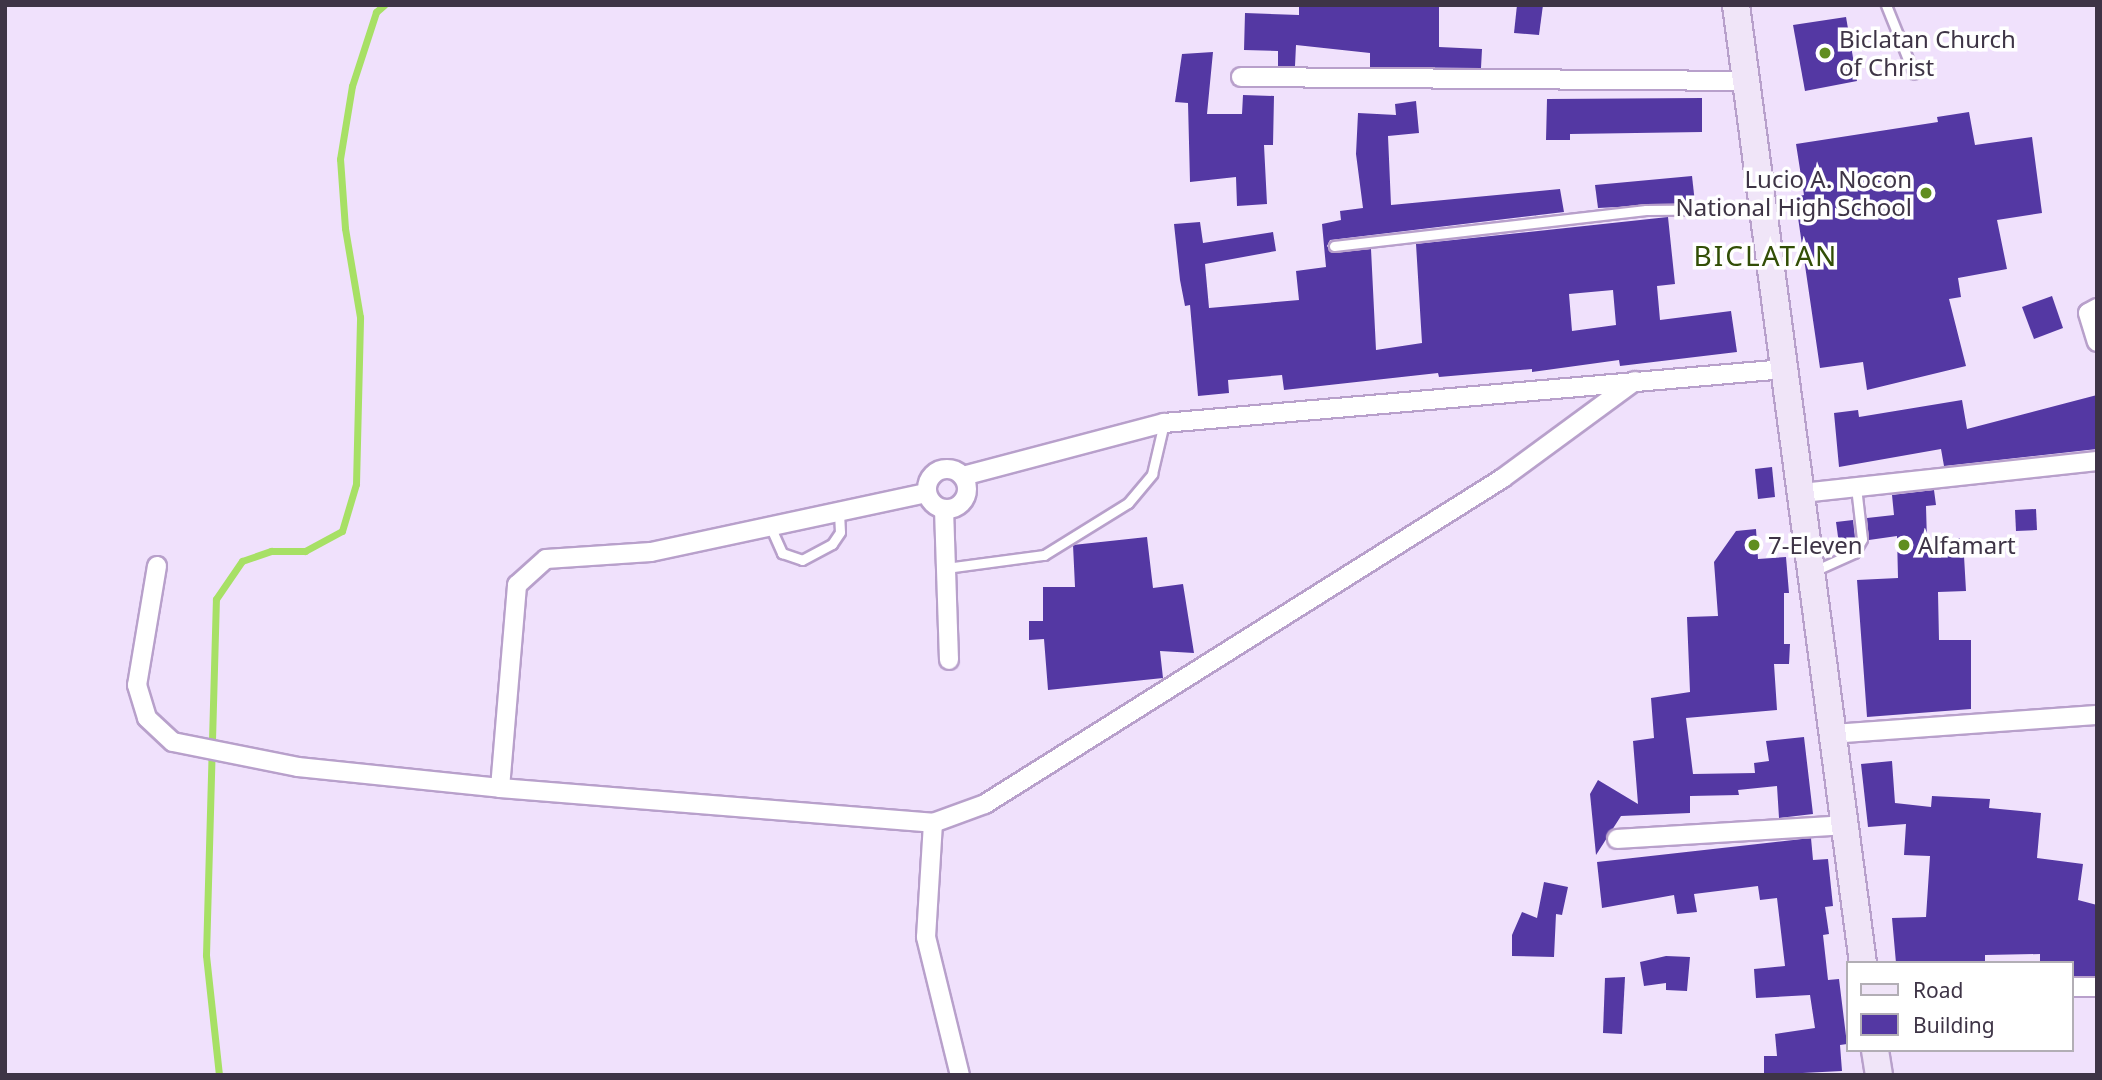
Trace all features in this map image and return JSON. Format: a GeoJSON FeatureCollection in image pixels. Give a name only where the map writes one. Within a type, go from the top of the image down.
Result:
{"type":"FeatureCollection","features":[{"type":"Feature","properties":{"kind":"main road"},"geometry":{"type":"LineString","coordinates":[[1736,5],[1863,961]]}},
{"type":"Feature","properties":{"kind":"main road"},"geometry":{"type":"LineString","coordinates":[[1875,1052],[1879,1075]]}},
{"type":"Feature","properties":{"kind":"street"},"geometry":{"type":"LineString","coordinates":[[1241,77],[1747,81]]}},
{"type":"Feature","properties":{"kind":"street"},"geometry":{"type":"LineString","coordinates":[[2097,308],[2088,313],[2097,342]]}},
{"type":"Feature","properties":{"kind":"street"},"geometry":{"type":"LineString","coordinates":[[927,493],[928,484],[938,471],[963,476],[1164,423],[1785,369]]}},
{"type":"Feature","properties":{"kind":"street"},"geometry":{"type":"LineString","coordinates":[[158,566],[137,685],[147,718],[173,742],[253,758],[500,788],[933,823],[985,804],[1503,478],[1635,381]]}},
{"type":"Feature","properties":{"kind":"street"},"geometry":{"type":"LineString","coordinates":[[1802,493],[2097,461]]}},
{"type":"Feature","properties":{"kind":"street"},"geometry":{"type":"LineString","coordinates":[[944,509],[964,501],[968,492],[963,476]]}},
{"type":"Feature","properties":{"kind":"street"},"geometry":{"type":"LineString","coordinates":[[500,788],[517,585],[546,559],[651,552],[839,514],[927,493]]}},
{"type":"Feature","properties":{"kind":"street"},"geometry":{"type":"LineString","coordinates":[[927,493],[944,509],[949,660]]}},
{"type":"Feature","properties":{"kind":"street"},"geometry":{"type":"LineString","coordinates":[[1832,734],[2097,715]]}},
{"type":"Feature","properties":{"kind":"street"},"geometry":{"type":"LineString","coordinates":[[933,823],[926,937],[960,1075]]}},
{"type":"Feature","properties":{"kind":"street"},"geometry":{"type":"LineString","coordinates":[[1617,839],[1843,825]]}},
{"type":"Feature","properties":{"kind":"street"},"geometry":{"type":"LineString","coordinates":[[2074,987],[2097,987]]}},
{"type":"Feature","properties":{"kind":"lane"},"geometry":{"type":"LineString","coordinates":[[1886,5],[1914,74]]}},
{"type":"Feature","properties":{"kind":"lane"},"geometry":{"type":"LineString","coordinates":[[1334,246],[1646,211],[1762,209]]}},
{"type":"Feature","properties":{"kind":"lane"},"geometry":{"type":"LineString","coordinates":[[946,568],[1044,555],[1128,503],[1152,474],[1164,423]]}},
{"type":"Feature","properties":{"kind":"lane"},"geometry":{"type":"LineString","coordinates":[[1812,572],[1854,553],[1862,539],[1856,487]]}},
{"type":"Feature","properties":{"kind":"lane"},"geometry":{"type":"LineString","coordinates":[[770,526],[782,553],[802,560],[832,544],[840,532],[839,514]]}},
{"type":"Feature","properties":{"kind":"building"},"geometry":{"type":"Polygon","coordinates":[[[1299,5],[1439,5],[1439,47],[1482,49],[1481,68],[1370,67],[1370,53],[1296,45],[1295,66],[1278,66],[1278,51],[1244,50],[1245,13],[1299,15],[1299,5]]]}},
{"type":"Feature","properties":{"kind":"building"},"geometry":{"type":"Polygon","coordinates":[[[1517,5],[1543,5],[1539,35],[1514,33],[1517,5]]]}},
{"type":"Feature","properties":{"kind":"building","name":"Biclatan Church of Christ"},"geometry":{"type":"Polygon","coordinates":[[[1846,17],[1857,81],[1805,91],[1793,25],[1846,17]]]}},
{"type":"Feature","properties":{"kind":"building"},"geometry":{"type":"Polygon","coordinates":[[[1213,52],[1207,114],[1242,114],[1243,95],[1274,96],[1273,145],[1264,145],[1267,204],[1237,206],[1236,177],[1190,182],[1188,103],[1175,102],[1182,54],[1213,52]]]}},
{"type":"Feature","properties":{"kind":"building"},"geometry":{"type":"Polygon","coordinates":[[[1702,98],[1702,132],[1570,134],[1570,140],[1546,140],[1547,99],[1702,98]]]}},
{"type":"Feature","properties":{"kind":"building"},"geometry":{"type":"Polygon","coordinates":[[[1416,101],[1419,133],[1388,136],[1391,205],[1560,189],[1564,212],[1330,240],[1327,246],[1332,253],[1371,249],[1376,350],[1422,343],[1416,244],[1668,217],[1675,284],[1657,286],[1660,320],[1731,311],[1737,352],[1620,366],[1619,360],[1532,372],[1532,369],[1439,377],[1438,373],[1284,390],[1282,375],[1228,380],[1229,393],[1198,396],[1190,305],[1185,306],[1174,224],[1200,222],[1203,243],[1273,232],[1276,251],[1205,264],[1209,308],[1299,300],[1296,271],[1326,267],[1322,224],[1341,220],[1340,211],[1363,208],[1356,154],[1358,113],[1396,115],[1395,104],[1416,101]],[[1613,290],[1569,294],[1572,331],[1616,325],[1613,290]]]}},
{"type":"Feature","properties":{"kind":"building","name":"Lucio A. Nocon National High School"},"geometry":{"type":"Polygon","coordinates":[[[1969,112],[1975,145],[2032,137],[2042,213],[1997,220],[2007,269],[1958,278],[1961,297],[1949,299],[1966,366],[1867,390],[1863,362],[1820,368],[1795,197],[1804,195],[1796,144],[1938,122],[1937,117],[1969,112]]]}},
{"type":"Feature","properties":{"kind":"building"},"geometry":{"type":"Polygon","coordinates":[[[1692,176],[1695,203],[1598,208],[1595,185],[1692,176]]]}},
{"type":"Feature","properties":{"kind":"building"},"geometry":{"type":"Polygon","coordinates":[[[2052,296],[2063,328],[2034,339],[2022,307],[2052,296]]]}},
{"type":"Feature","properties":{"kind":"building"},"geometry":{"type":"Polygon","coordinates":[[[2097,395],[2097,449],[1944,466],[1941,449],[1839,467],[1834,413],[1858,410],[1859,417],[1962,400],[1967,429],[2097,395]]]}},
{"type":"Feature","properties":{"kind":"building"},"geometry":{"type":"Polygon","coordinates":[[[1772,467],[1775,497],[1758,499],[1755,469],[1772,467]]]}},
{"type":"Feature","properties":{"kind":"building"},"geometry":{"type":"Polygon","coordinates":[[[1934,490],[1936,505],[1926,506],[1927,541],[1963,538],[1966,591],[1938,592],[1939,640],[1971,640],[1971,709],[1867,717],[1857,580],[1898,578],[1897,536],[1869,540],[1867,518],[1894,515],[1892,495],[1934,490]]]}},
{"type":"Feature","properties":{"kind":"building"},"geometry":{"type":"Polygon","coordinates":[[[2036,509],[2037,530],[2016,531],[2015,510],[2036,509]]]}},
{"type":"Feature","properties":{"kind":"building"},"geometry":{"type":"Polygon","coordinates":[[[1853,520],[1855,538],[1839,544],[1836,522],[1853,520]]]}},
{"type":"Feature","properties":{"kind":"building"},"geometry":{"type":"Polygon","coordinates":[[[1756,529],[1758,559],[1786,557],[1789,593],[1784,593],[1784,644],[1790,644],[1789,664],[1774,664],[1777,710],[1686,718],[1693,774],[1755,773],[1754,763],[1769,761],[1766,741],[1804,737],[1813,814],[1779,818],[1777,786],[1738,790],[1739,795],[1690,796],[1690,813],[1621,816],[1596,855],[1590,794],[1598,780],[1638,804],[1633,741],[1654,738],[1651,698],[1690,692],[1687,617],[1718,616],[1714,562],[1736,531],[1756,529]]]}},
{"type":"Feature","properties":{"kind":"building"},"geometry":{"type":"Polygon","coordinates":[[[1147,537],[1153,588],[1183,584],[1194,653],[1160,651],[1163,678],[1048,690],[1044,639],[1029,640],[1029,621],[1043,621],[1043,587],[1075,587],[1073,545],[1147,537]]]}},
{"type":"Feature","properties":{"kind":"building"},"geometry":{"type":"Polygon","coordinates":[[[1892,761],[1895,803],[1931,807],[1932,796],[1990,799],[1989,808],[2041,813],[2037,858],[2083,864],[2078,900],[2097,905],[2097,976],[2074,976],[2074,961],[2040,961],[2040,954],[1985,955],[1985,961],[1896,961],[1892,918],[1926,917],[1930,856],[1904,855],[1906,824],[1868,827],[1861,764],[1892,761]]]}},
{"type":"Feature","properties":{"kind":"building"},"geometry":{"type":"Polygon","coordinates":[[[1811,838],[1813,860],[1828,859],[1833,906],[1825,907],[1829,934],[1823,935],[1828,980],[1839,979],[1846,1036],[1846,1044],[1840,1045],[1842,1071],[1764,1075],[1764,1056],[1777,1056],[1775,1034],[1815,1028],[1810,995],[1756,998],[1754,969],[1785,966],[1777,898],[1760,900],[1758,886],[1694,894],[1697,912],[1677,914],[1674,895],[1602,908],[1597,862],[1811,838]]]}},
{"type":"Feature","properties":{"kind":"building"},"geometry":{"type":"Polygon","coordinates":[[[1544,882],[1568,887],[1562,915],[1556,914],[1554,957],[1512,956],[1512,935],[1522,912],[1537,918],[1544,882]]]}},
{"type":"Feature","properties":{"kind":"building"},"geometry":{"type":"Polygon","coordinates":[[[1666,956],[1690,957],[1687,991],[1666,990],[1666,983],[1644,986],[1640,962],[1666,956]]]}},
{"type":"Feature","properties":{"kind":"building"},"geometry":{"type":"Polygon","coordinates":[[[1625,977],[1622,1034],[1603,1033],[1605,978],[1625,977]]]}},
{"type":"Feature","properties":{"kind":"waterway"},"geometry":{"type":"LineString","coordinates":[[219,1075],[206,955],[216,599],[242,561],[271,551],[305,551],[342,531],[356,484],[360,317],[345,228],[340,159],[352,86],[376,12],[384,5]]}},
{"type":"Feature","properties":{"kind":"place","name":"Biclatan Church of Christ"},"geometry":{"type":"Point","coordinates":[1825,53]}},
{"type":"Feature","properties":{"kind":"place","name":"Lucio A. Nocon National High School"},"geometry":{"type":"Point","coordinates":[1926,193]}},
{"type":"Feature","properties":{"kind":"place","name":"7-Eleven"},"geometry":{"type":"Point","coordinates":[1754,545]}},
{"type":"Feature","properties":{"kind":"place","name":"Alfamart"},"geometry":{"type":"Point","coordinates":[1904,545]}},
{"type":"Feature","properties":{"kind":"district","name":"BICLATAN"},"geometry":{"type":"Point","coordinates":[1766,255]}}]}
